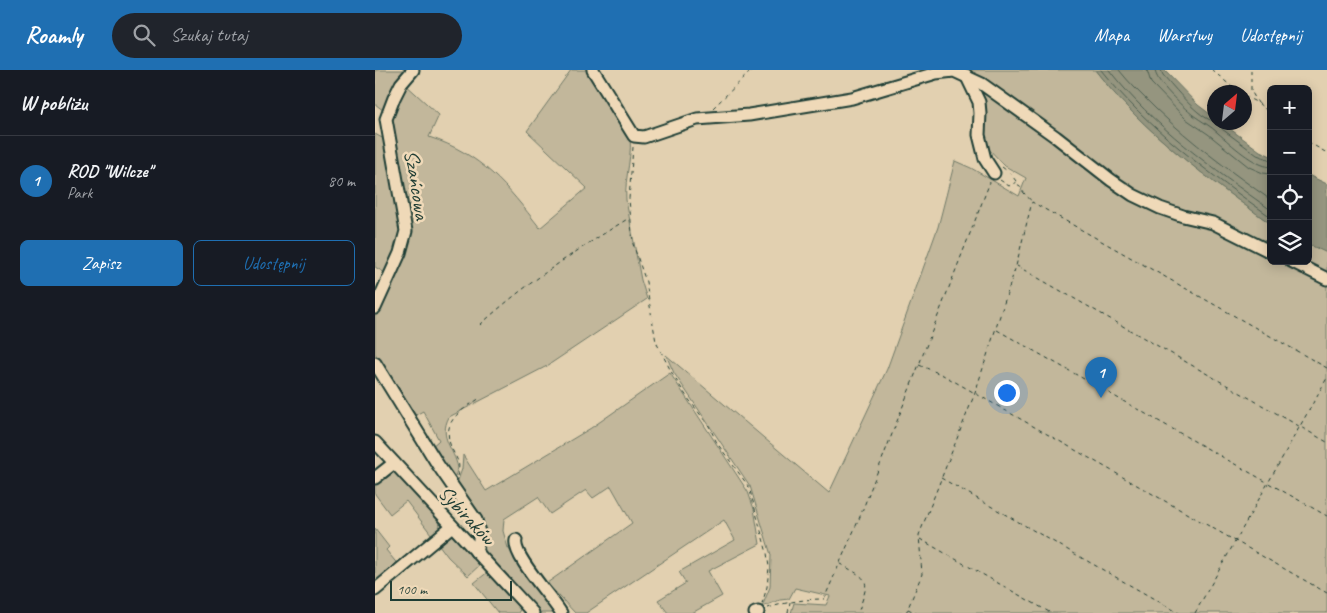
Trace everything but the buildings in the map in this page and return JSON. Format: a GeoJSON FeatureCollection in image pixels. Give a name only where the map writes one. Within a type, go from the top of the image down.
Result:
{"type":"FeatureCollection","features":[{"type":"Feature","properties":{"kind":"street","name":"Szańcowa"},"geometry":{"type":"LineString","coordinates":[[375,308],[400,253],[406,231],[386,120],[393,98],[401,84],[413,70]]}},
{"type":"Feature","properties":{"kind":"street"},"geometry":{"type":"LineString","coordinates":[[593,70],[634,136],[644,138],[703,118],[749,115],[852,98],[945,70],[954,71],[966,75],[981,84],[1133,195],[1160,208],[1213,223],[1267,250]]}},
{"type":"Feature","properties":{"kind":"street"},"geometry":{"type":"LineString","coordinates":[[966,75],[979,102],[979,135],[985,159],[993,170]]}},
{"type":"Feature","properties":{"kind":"street"},"geometry":{"type":"LineString","coordinates":[[1299,265],[1327,279]]}},
{"type":"Feature","properties":{"kind":"street"},"geometry":{"type":"LineString","coordinates":[[375,363],[450,484],[476,520],[479,533],[476,552]]}},
{"type":"Feature","properties":{"kind":"street","name":"Sybiraków"},"geometry":{"type":"LineString","coordinates":[[375,442],[528,611]]}},
{"type":"Feature","properties":{"kind":"street"},"geometry":{"type":"LineString","coordinates":[[375,478],[394,463]]}},
{"type":"Feature","properties":{"kind":"street"},"geometry":{"type":"LineString","coordinates":[[375,590],[452,526]]}},
{"type":"Feature","properties":{"kind":"street"},"geometry":{"type":"LineString","coordinates":[[516,540],[515,544],[519,554],[561,613]]}},
{"type":"Feature","properties":{"kind":"path"},"geometry":{"type":"LineString","coordinates":[[703,118],[752,70]]}},
{"type":"Feature","properties":{"kind":"path"},"geometry":{"type":"LineString","coordinates":[[1212,70],[1230,85]]}},
{"type":"Feature","properties":{"kind":"path"},"geometry":{"type":"LineString","coordinates":[[1251,70],[1251,91],[1258,103]]}},
{"type":"Feature","properties":{"kind":"path"},"geometry":{"type":"LineString","coordinates":[[1252,100],[1267,111]]}},
{"type":"Feature","properties":{"kind":"path"},"geometry":{"type":"LineString","coordinates":[[634,136],[629,199],[633,244],[646,282],[656,342],[682,390],[709,426],[717,443],[749,487],[769,567],[767,587],[756,612]]}},
{"type":"Feature","properties":{"kind":"path"},"geometry":{"type":"LineString","coordinates":[[1312,144],[1327,153]]}},
{"type":"Feature","properties":{"kind":"path"},"geometry":{"type":"LineString","coordinates":[[756,612],[789,602],[824,599],[859,519],[995,166],[1011,173],[1018,181],[1025,195],[1033,202],[1327,368]]}},
{"type":"Feature","properties":{"kind":"path"},"geometry":{"type":"LineString","coordinates":[[993,170],[1009,186],[1018,181]]}},
{"type":"Feature","properties":{"kind":"path"},"geometry":{"type":"LineString","coordinates":[[906,613],[922,574],[919,535],[975,393],[1016,266],[1033,202]]}},
{"type":"Feature","properties":{"kind":"path"},"geometry":{"type":"LineString","coordinates":[[480,325],[502,305],[558,264],[631,217]]}},
{"type":"Feature","properties":{"kind":"path"},"geometry":{"type":"LineString","coordinates":[[1016,266],[1327,442]]}},
{"type":"Feature","properties":{"kind":"path"},"geometry":{"type":"LineString","coordinates":[[996,329],[1327,516]]}},
{"type":"Feature","properties":{"kind":"path"},"geometry":{"type":"LineString","coordinates":[[918,364],[943,375],[1327,593]]}},
{"type":"Feature","properties":{"kind":"path"},"geometry":{"type":"LineString","coordinates":[[1195,613],[1327,378]]}},
{"type":"Feature","properties":{"kind":"path"},"geometry":{"type":"LineString","coordinates":[[450,484],[456,480],[459,471],[459,460],[451,446],[449,432],[452,419],[458,412],[480,398]]}},
{"type":"Feature","properties":{"kind":"path"},"geometry":{"type":"LineString","coordinates":[[940,478],[1179,613]]}},
{"type":"Feature","properties":{"kind":"path"},"geometry":{"type":"LineString","coordinates":[[919,539],[1051,613]]}},
{"type":"Feature","properties":{"kind":"path"},"geometry":{"type":"LineString","coordinates":[[839,564],[860,575],[867,586],[858,613]]}},
{"type":"Feature","properties":{"kind":"path"},"geometry":{"type":"LineString","coordinates":[[788,613],[789,602]]}},
{"type":"Feature","properties":{"kind":"path"},"geometry":{"type":"LineString","coordinates":[[908,608],[915,613]]}},
{"type":"Feature","properties":{"kind":"shaded area"},"geometry":{"type":"Polygon","coordinates":[[[375,70],[407,70],[391,91],[384,111],[375,104],[375,70]]]}},
{"type":"Feature","properties":{"kind":"shaded area"},"geometry":{"type":"Polygon","coordinates":[[[571,70],[590,70],[629,131],[630,148],[626,200],[641,280],[647,299],[547,366],[449,417],[446,424],[446,437],[458,468],[455,476],[451,479],[430,448],[439,440],[423,411],[410,418],[375,353],[375,314],[405,245],[387,124],[404,83],[439,115],[429,137],[464,152],[479,162],[504,185],[540,228],[587,188],[527,131],[571,70]]]}},
{"type":"Feature","properties":{"kind":"shaded area"},"geometry":{"type":"Polygon","coordinates":[[[958,70],[1095,70],[1114,93],[1155,134],[1223,189],[1267,221],[1267,246],[1134,193],[958,70]]]}},
{"type":"Feature","properties":{"kind":"shaded area"},"geometry":{"type":"Polygon","coordinates":[[[971,82],[1107,181],[1267,252],[1267,265],[1294,265],[1327,281],[1327,613],[791,613],[794,603],[826,605],[830,596],[795,588],[789,599],[780,600],[762,607],[770,587],[771,555],[750,486],[674,373],[666,355],[829,493],[887,369],[938,227],[955,161],[971,168],[1019,196],[1026,178],[1005,166],[985,145],[971,82]]]}},
{"type":"Feature","properties":{"kind":"shaded area"},"geometry":{"type":"Polygon","coordinates":[[[375,134],[384,139],[403,229],[387,274],[375,267],[375,134]]]}},
{"type":"Feature","properties":{"kind":"shaded area"},"geometry":{"type":"Polygon","coordinates":[[[1312,246],[1327,252],[1327,275],[1306,265],[1312,265],[1312,246]]]}},
{"type":"Feature","properties":{"kind":"shaded area"},"geometry":{"type":"Polygon","coordinates":[[[670,373],[748,492],[754,509],[760,544],[708,571],[722,596],[692,613],[668,613],[658,600],[686,583],[679,572],[735,540],[724,520],[586,613],[575,613],[547,583],[632,523],[611,486],[593,498],[586,490],[550,514],[538,497],[504,519],[503,531],[508,548],[527,571],[555,613],[539,613],[486,556],[482,533],[456,486],[462,469],[463,455],[486,491],[591,428],[670,373]]]}},
{"type":"Feature","properties":{"kind":"shaded area"},"geometry":{"type":"Polygon","coordinates":[[[392,471],[396,471],[438,518],[440,525],[434,538],[406,501],[390,514],[375,494],[375,483],[392,471]]]}},
{"type":"Feature","properties":{"kind":"shaded area"},"geometry":{"type":"Polygon","coordinates":[[[375,529],[389,547],[386,550],[399,566],[375,587],[375,529]]]}},
{"type":"Feature","properties":{"kind":"shaded area"},"geometry":{"type":"Polygon","coordinates":[[[450,532],[482,563],[468,576],[448,557],[436,541],[450,532]]]}},
{"type":"Feature","properties":{"kind":"shaded area"},"geometry":{"type":"Polygon","coordinates":[[[489,571],[521,608],[518,613],[498,613],[474,583],[489,571]]]}},
{"type":"Feature","properties":{"kind":"water"},"geometry":{"type":"Polygon","coordinates":[[[1095,70],[1164,70],[1207,112],[1207,130],[1232,130],[1267,154],[1267,221],[1177,153],[1114,93],[1095,70]]]}},
{"type":"Feature","properties":{"kind":"water"},"geometry":{"type":"Polygon","coordinates":[[[1312,177],[1327,184],[1327,253],[1312,246],[1312,177]]]}},
{"type":"Feature","properties":{"kind":"place","name":"ROD \"Wilcze\""},"geometry":{"type":"Point","coordinates":[1101,398]}}]}
